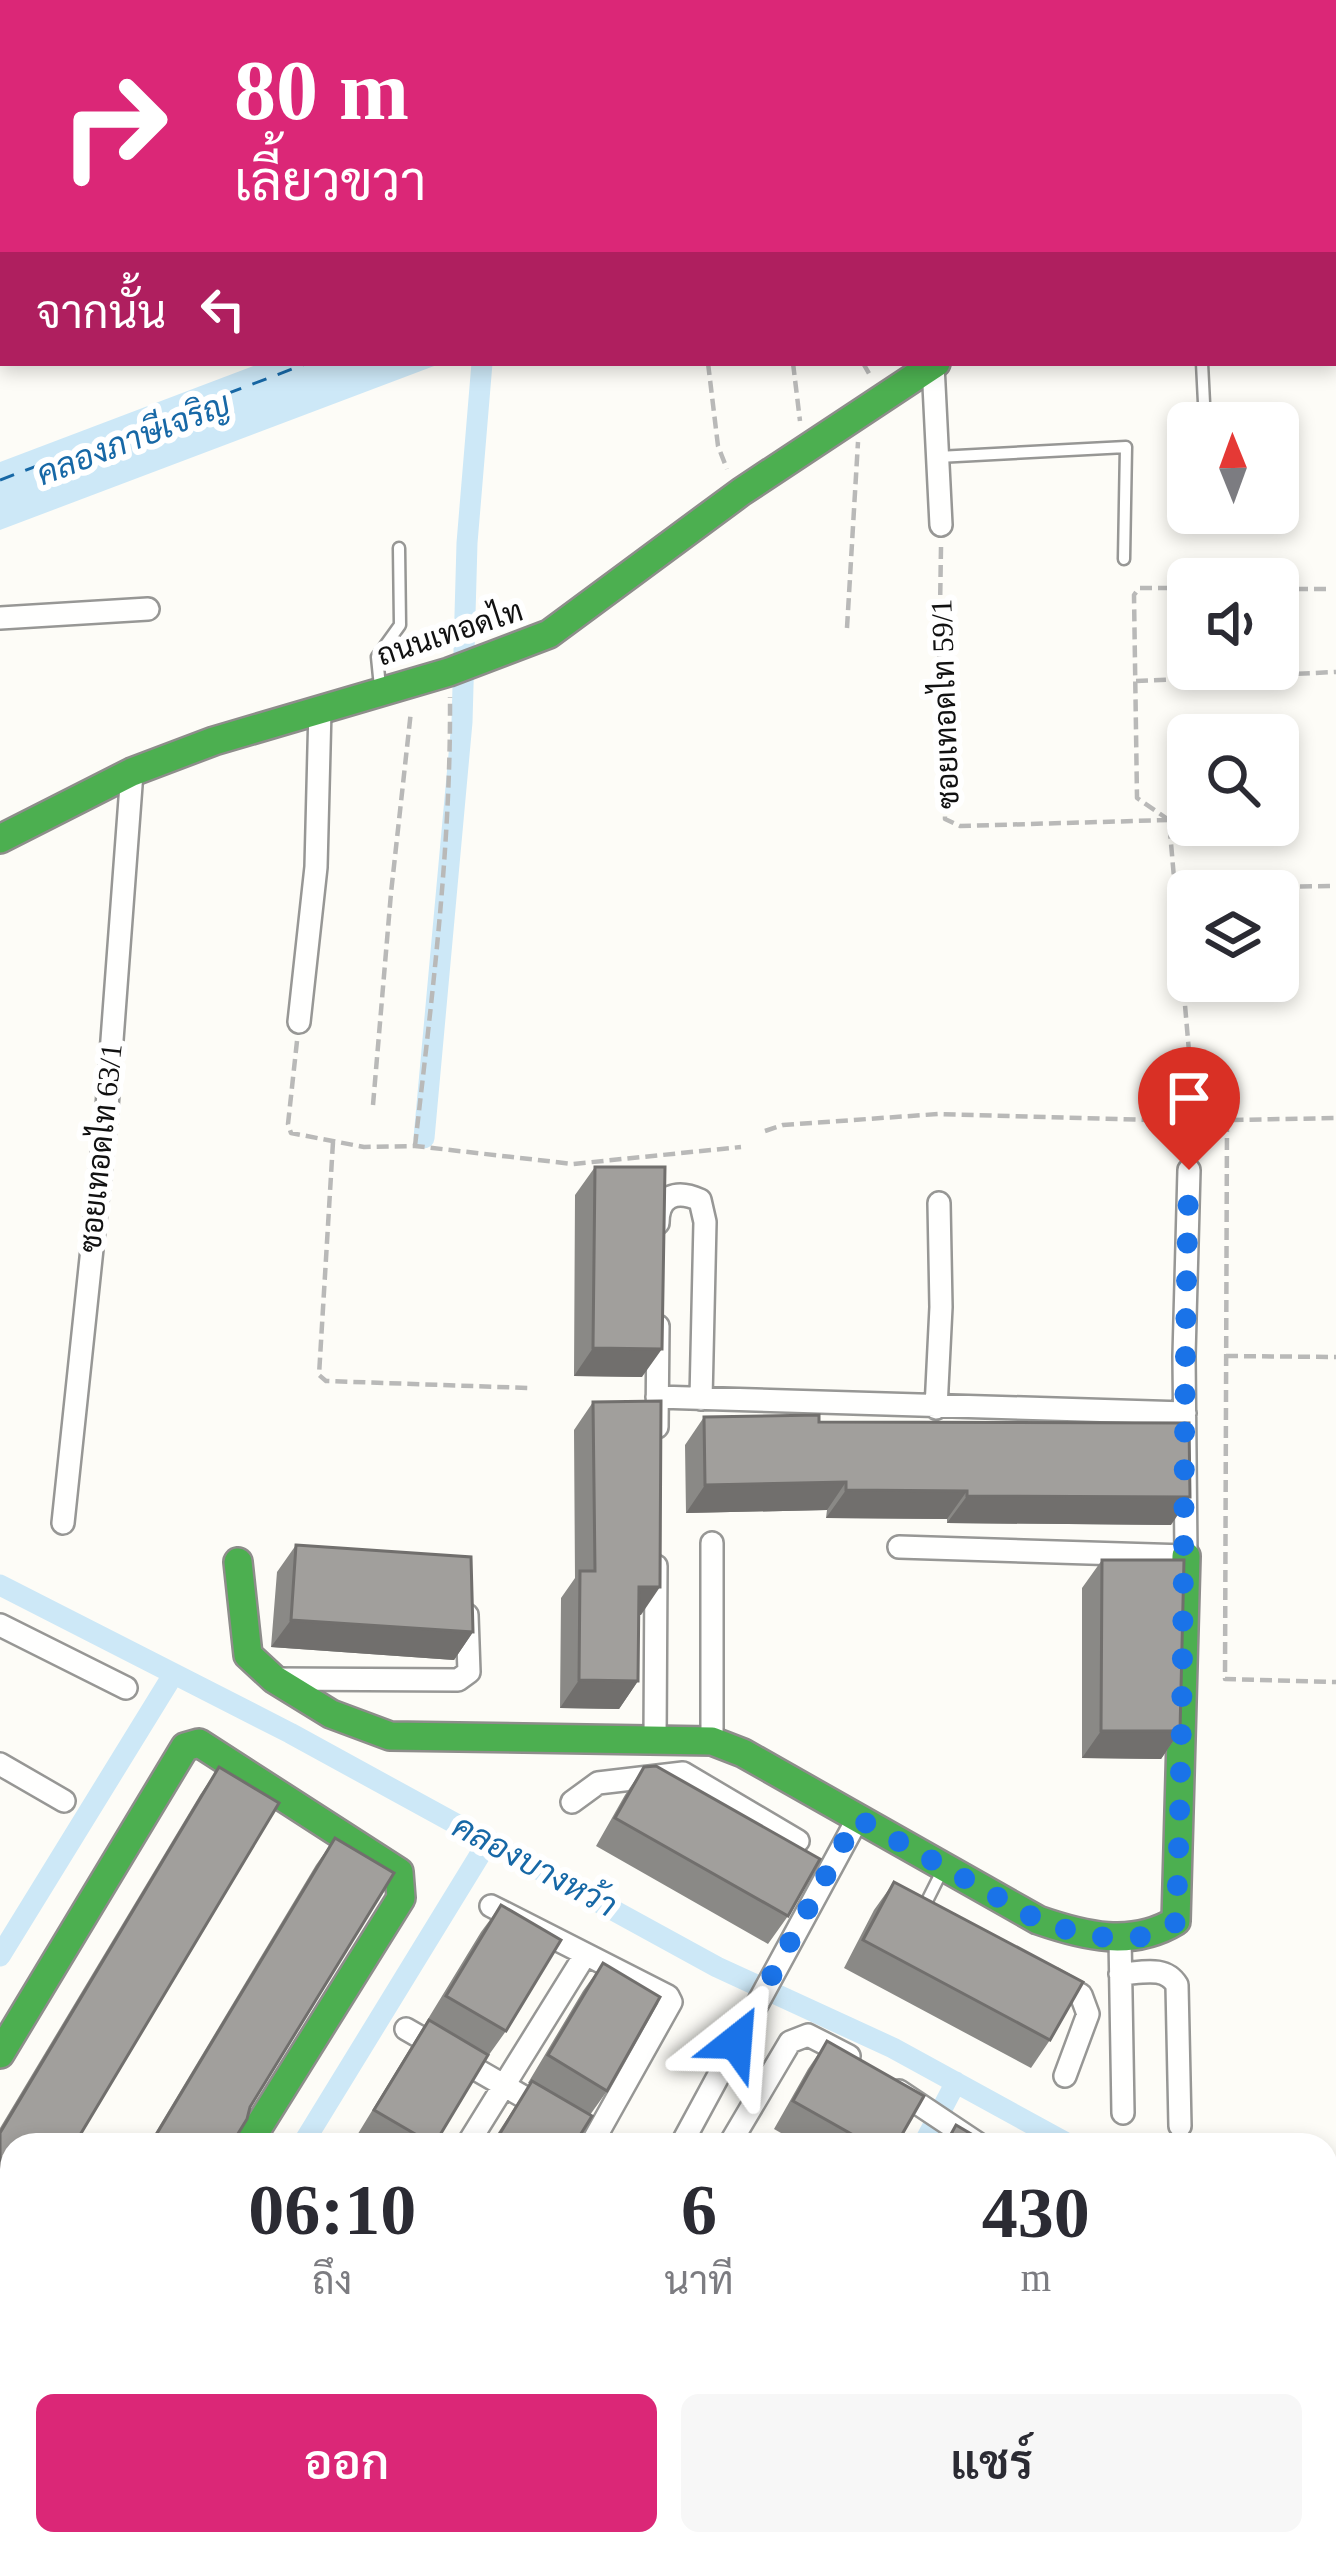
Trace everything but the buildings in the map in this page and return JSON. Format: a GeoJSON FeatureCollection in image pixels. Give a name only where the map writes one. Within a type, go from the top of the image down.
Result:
{"type":"FeatureCollection","features":[{"type":"Feature","properties":{"kind":"street","name":"ถนนเทอดไท"},"geometry":{"type":"LineString","coordinates":[[0,839],[132,772],[214,741],[453,671],[549,634],[741,492],[932,366]]}},
{"type":"Feature","properties":{"kind":"street"},"geometry":{"type":"LineString","coordinates":[[935,366],[941,525]]}},
{"type":"Feature","properties":{"kind":"street"},"geometry":{"type":"LineString","coordinates":[[0,617],[148,609]]}},
{"type":"Feature","properties":{"kind":"street"},"geometry":{"type":"LineString","coordinates":[[299,1022],[316,867],[320,709]]}},
{"type":"Feature","properties":{"kind":"street","name":"ซอยเทอดไท 63/1"},"geometry":{"type":"LineString","coordinates":[[63,1523],[107,1107],[132,772]]}},
{"type":"Feature","properties":{"kind":"street"},"geometry":{"type":"LineString","coordinates":[[238,1562],[244,1646],[255,1664],[331,1714],[390,1736],[699,1740],[742,1753],[1038,1920],[1071,1932],[1120,1937],[1165,1930],[1176,1922],[1186,1556],[1189,1170]]}},
{"type":"Feature","properties":{"kind":"street"},"geometry":{"type":"LineString","coordinates":[[658,1256],[658,1209],[666,1198],[677,1194],[700,1200],[705,1222],[701,1399]]}},
{"type":"Feature","properties":{"kind":"street"},"geometry":{"type":"LineString","coordinates":[[936,1408],[939,1203]]}},
{"type":"Feature","properties":{"kind":"street"},"geometry":{"type":"LineString","coordinates":[[657,1443],[658,1303]]}},
{"type":"Feature","properties":{"kind":"street"},"geometry":{"type":"LineString","coordinates":[[657,1397],[1185,1413]]}},
{"type":"Feature","properties":{"kind":"street"},"geometry":{"type":"LineString","coordinates":[[655,1739],[656,1534]]}},
{"type":"Feature","properties":{"kind":"street"},"geometry":{"type":"LineString","coordinates":[[699,1740],[712,1543]]}},
{"type":"Feature","properties":{"kind":"street"},"geometry":{"type":"LineString","coordinates":[[899,1547],[1186,1556]]}},
{"type":"Feature","properties":{"kind":"street"},"geometry":{"type":"LineString","coordinates":[[274,1678],[458,1680],[469,1672],[466,1594]]}},
{"type":"Feature","properties":{"kind":"street"},"geometry":{"type":"LineString","coordinates":[[0,1625],[126,1688]]}},
{"type":"Feature","properties":{"kind":"street"},"geometry":{"type":"LineString","coordinates":[[0,2054],[185,1747],[199,1743],[402,1878],[401,1898],[254,2133]]}},
{"type":"Feature","properties":{"kind":"street"},"geometry":{"type":"LineString","coordinates":[[0,1764],[64,1801]]}},
{"type":"Feature","properties":{"kind":"street"},"geometry":{"type":"LineString","coordinates":[[572,1802],[598,1784],[683,1773],[799,1841]]}},
{"type":"Feature","properties":{"kind":"street"},"geometry":{"type":"LineString","coordinates":[[687,2133],[857,1818]]}},
{"type":"Feature","properties":{"kind":"street"},"geometry":{"type":"LineString","coordinates":[[406,2029],[580,2133],[671,2002],[668,1996],[490,1906]]}},
{"type":"Feature","properties":{"kind":"street"},"geometry":{"type":"LineString","coordinates":[[1120,1937],[1123,2113]]}},
{"type":"Feature","properties":{"kind":"street"},"geometry":{"type":"LineString","coordinates":[[475,2133],[584,1955]]}},
{"type":"Feature","properties":{"kind":"street"},"geometry":{"type":"LineString","coordinates":[[1120,1974],[1161,1972],[1178,1985],[1180,2126]]}},
{"type":"Feature","properties":{"kind":"street"},"geometry":{"type":"LineString","coordinates":[[1042,1973],[1081,1995],[1088,2014],[1064,2076]]}},
{"type":"Feature","properties":{"kind":"street"},"geometry":{"type":"LineString","coordinates":[[739,2133],[790,2042],[808,2036],[828,2042],[962,2133]]}},
{"type":"Feature","properties":{"kind":"lane"},"geometry":{"type":"LineString","coordinates":[[1202,366],[1204,402]]}},
{"type":"Feature","properties":{"kind":"lane"},"geometry":{"type":"LineString","coordinates":[[938,457],[1126,447],[1124,559]]}},
{"type":"Feature","properties":{"kind":"lane"},"geometry":{"type":"LineString","coordinates":[[381,691],[376,657],[400,625],[399,548]]}},
{"type":"Feature","properties":{"kind":"lane"},"geometry":{"type":"LineString","coordinates":[[683,1773],[699,1740]]}},
{"type":"Feature","properties":{"kind":"lane"},"geometry":{"type":"LineString","coordinates":[[924,1907],[944,1866]]}},
{"type":"Feature","properties":{"kind":"path"},"geometry":{"type":"LineString","coordinates":[[708,366],[718,446],[741,492]]}},
{"type":"Feature","properties":{"kind":"path"},"geometry":{"type":"LineString","coordinates":[[794,366],[808,449]]}},
{"type":"Feature","properties":{"kind":"path"},"geometry":{"type":"LineString","coordinates":[[847,628],[859,475],[857,413]]}},
{"type":"Feature","properties":{"kind":"path","name":"ซอยเทอดไท 59/1"},"geometry":{"type":"LineString","coordinates":[[941,525],[939,673],[946,723],[945,819],[960,826],[1167,820]]}},
{"type":"Feature","properties":{"kind":"path"},"geometry":{"type":"LineString","coordinates":[[1167,589],[1136,590],[1136,681],[1137,798],[1167,819]]}},
{"type":"Feature","properties":{"kind":"path"},"geometry":{"type":"LineString","coordinates":[[1299,589],[1328,589]]}},
{"type":"Feature","properties":{"kind":"path"},"geometry":{"type":"LineString","coordinates":[[416,1146],[439,939],[453,671]]}},
{"type":"Feature","properties":{"kind":"path"},"geometry":{"type":"LineString","coordinates":[[1136,681],[1336,672]]}},
{"type":"Feature","properties":{"kind":"path"},"geometry":{"type":"LineString","coordinates":[[373,1105],[415,681]]}},
{"type":"Feature","properties":{"kind":"path"},"geometry":{"type":"LineString","coordinates":[[1299,886],[1336,886]]}},
{"type":"Feature","properties":{"kind":"path"},"geometry":{"type":"LineString","coordinates":[[1184,1002],[1195,1121]]}},
{"type":"Feature","properties":{"kind":"path"},"geometry":{"type":"LineString","coordinates":[[299,1022],[288,1129],[364,1147],[416,1146],[573,1164],[741,1147]]}},
{"type":"Feature","properties":{"kind":"path"},"geometry":{"type":"LineString","coordinates":[[765,1131],[783,1125],[938,1114],[1195,1121],[1336,1118]]}},
{"type":"Feature","properties":{"kind":"path"},"geometry":{"type":"LineString","coordinates":[[1227,1120],[1225,1679],[1336,1682]]}},
{"type":"Feature","properties":{"kind":"path"},"geometry":{"type":"LineString","coordinates":[[334,1142],[319,1375],[326,1381],[530,1388]]}},
{"type":"Feature","properties":{"kind":"path"},"geometry":{"type":"LineString","coordinates":[[1226,1356],[1336,1357]]}},
{"type":"Feature","properties":{"kind":"water","name":"คลองภาษีเจริญ"},"geometry":{"type":"Polygon","coordinates":[[[253,366],[434,366],[0,530],[0,462],[253,366]]]}},
{"type":"Feature","properties":{"kind":"waterway"},"geometry":{"type":"LineString","coordinates":[[424,1138],[462,722],[467,543],[482,366]]}},
{"type":"Feature","properties":{"kind":"waterway","name":"คลองบางหว้า"},"geometry":{"type":"LineString","coordinates":[[0,1585],[290,1733],[717,1967],[893,2048],[1048,2133]]}},
{"type":"Feature","properties":{"kind":"waterway"},"geometry":{"type":"LineString","coordinates":[[0,1956],[173,1675]]}},
{"type":"Feature","properties":{"kind":"waterway"},"geometry":{"type":"LineString","coordinates":[[309,2133],[489,1840]]}},
{"type":"Feature","properties":{"kind":"waterway"},"geometry":{"type":"LineString","coordinates":[[929,2133],[956,2082]]}},
{"type":"Feature","properties":{"kind":"ferry route"},"geometry":{"type":"LineString","coordinates":[[0,480],[300,366]]}},
{"type":"Feature","properties":{"kind":"traffic: fast"},"geometry":{"type":"LineString","coordinates":[[0,839],[132,772],[214,741],[449,672],[549,634],[741,492],[931,366]]}},
{"type":"Feature","properties":{"kind":"traffic: fast"},"geometry":{"type":"LineString","coordinates":[[238,1562],[248,1655],[274,1679],[331,1714],[390,1736],[712,1741],[743,1753],[1038,1920],[1073,1931],[1125,1937],[1176,1921],[1186,1556]]}},
{"type":"Feature","properties":{"kind":"traffic: fast"},"geometry":{"type":"LineString","coordinates":[[0,2054],[185,1747],[199,1743],[399,1872],[401,1898],[254,2133]]}},
{"type":"Feature","properties":{"kind":"route"},"geometry":{"type":"LineString","coordinates":[[736,2042],[857,1818],[1038,1920],[1071,1932],[1120,1937],[1165,1930],[1176,1922],[1186,1556],[1189,1170]]}}]}
